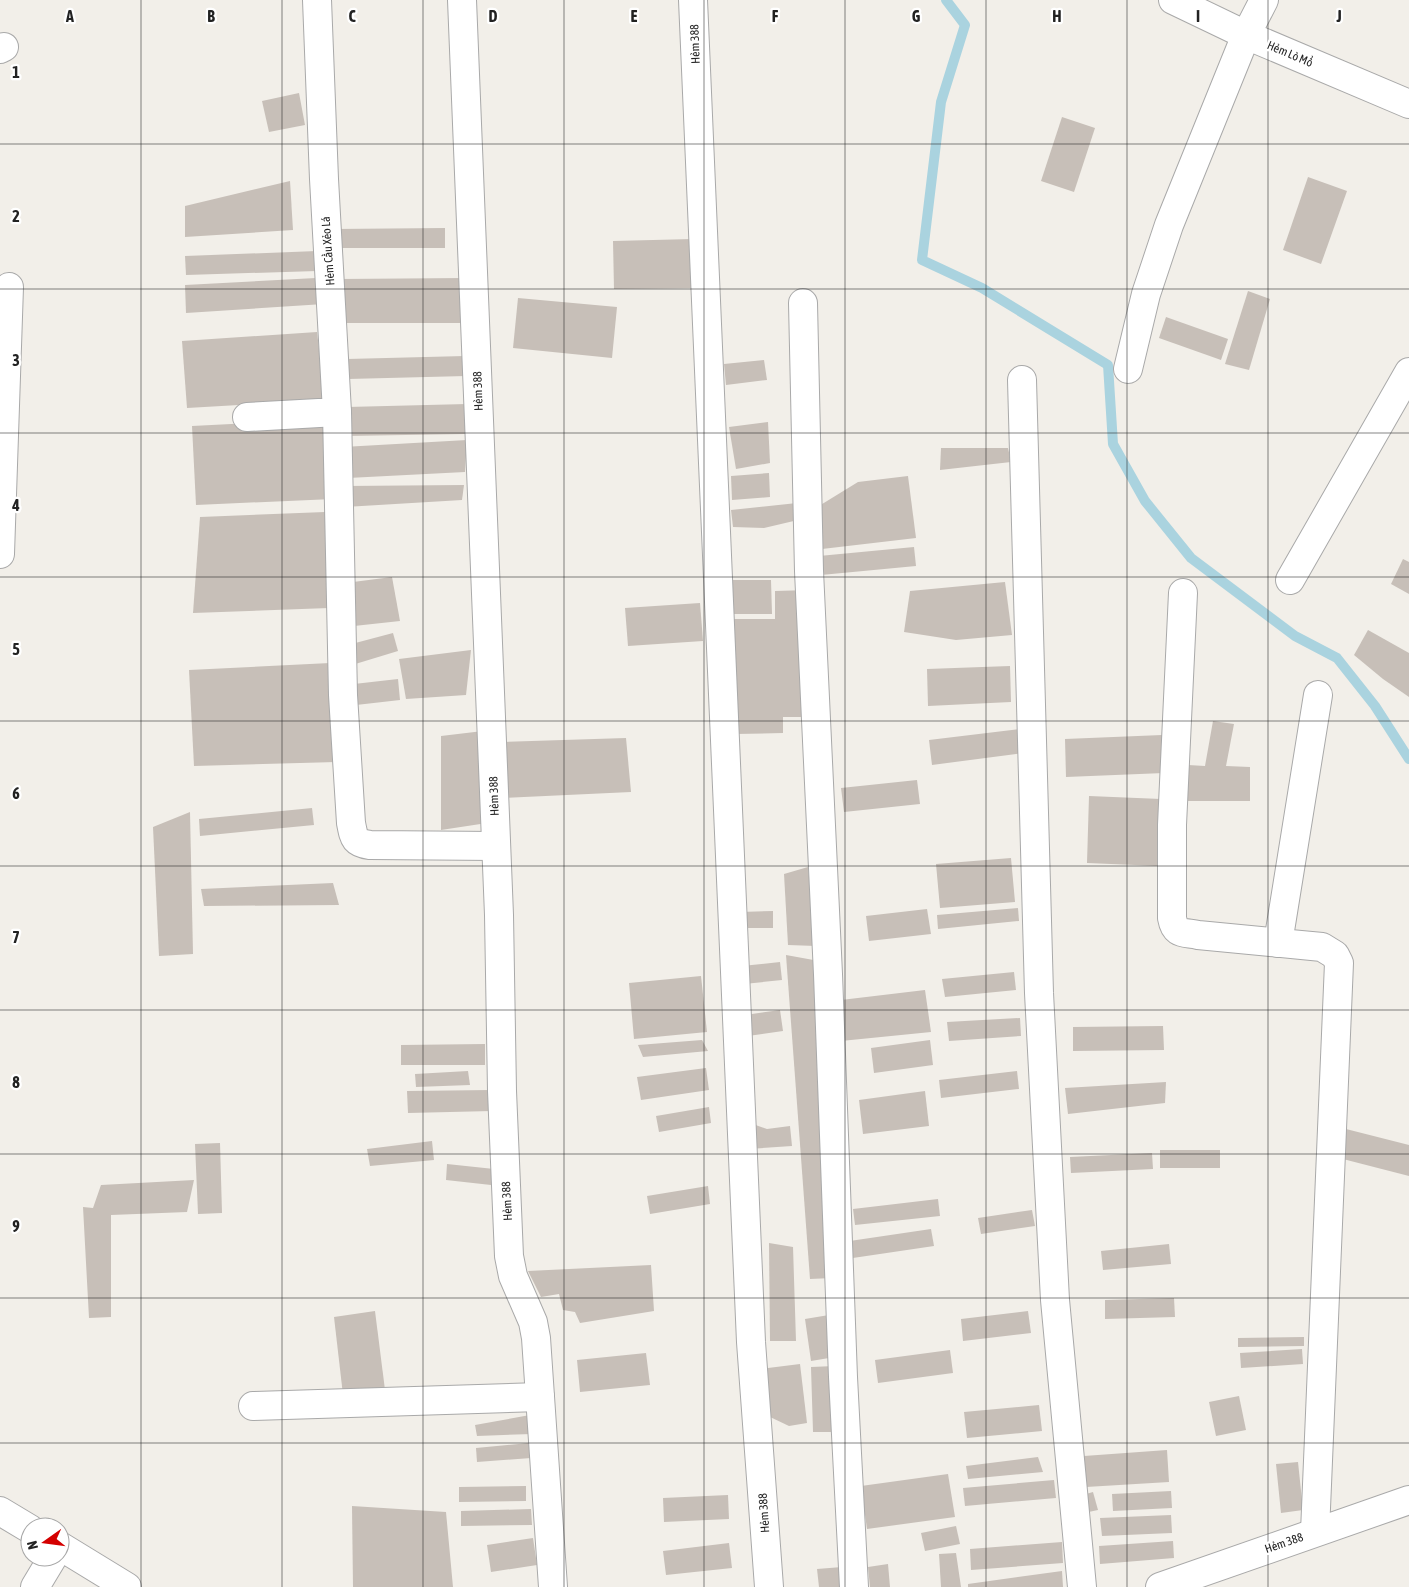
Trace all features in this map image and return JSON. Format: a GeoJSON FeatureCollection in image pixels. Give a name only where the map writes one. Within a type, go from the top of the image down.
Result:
{"type":"FeatureCollection","features":[{"type":"Feature","properties":{"kind":"street","name":"Hẻm Cầu Xẻo Lá"},"geometry":{"type":"LineString","coordinates":[[318,0],[324,179],[337,412],[343,695],[353,836],[360,844],[370,845],[496,846]]}},
{"type":"Feature","properties":{"kind":"street","name":"Hẻm 388"},"geometry":{"type":"LineString","coordinates":[[462,0],[496,846],[502,1091],[509,1256],[513,1276],[533,1322],[536,1338],[553,1587]]}},
{"type":"Feature","properties":{"kind":"street","name":"Hẻm 388"},"geometry":{"type":"LineString","coordinates":[[693,0],[751,1342],[769,1587]]}},
{"type":"Feature","properties":{"kind":"street","name":"Hẻm Lò Mổ"},"geometry":{"type":"LineString","coordinates":[[1172,0],[1246,35],[1408,100]]}},
{"type":"Feature","properties":{"kind":"street"},"geometry":{"type":"LineString","coordinates":[[1128,368],[1146,294],[1169,225],[1246,35],[1264,0]]}},
{"type":"Feature","properties":{"kind":"street"},"geometry":{"type":"LineString","coordinates":[[0,554],[9,287]]}},
{"type":"Feature","properties":{"kind":"street"},"geometry":{"type":"LineString","coordinates":[[803,303],[810,581],[828,974],[843,1377],[854,1587]]}},
{"type":"Feature","properties":{"kind":"street"},"geometry":{"type":"LineString","coordinates":[[1290,580],[1409,372]]}},
{"type":"Feature","properties":{"kind":"street"},"geometry":{"type":"LineString","coordinates":[[1022,380],[1039,983],[1054,1290],[1082,1587]]}},
{"type":"Feature","properties":{"kind":"street"},"geometry":{"type":"LineString","coordinates":[[247,416],[337,412]]}},
{"type":"Feature","properties":{"kind":"street"},"geometry":{"type":"LineString","coordinates":[[1183,593],[1172,825],[1172,918],[1174,927],[1178,931],[1198,935],[1322,947],[1335,955],[1339,963],[1315,1532]]}},
{"type":"Feature","properties":{"kind":"street"},"geometry":{"type":"LineString","coordinates":[[1278,942],[1318,695]]}},
{"type":"Feature","properties":{"kind":"street"},"geometry":{"type":"LineString","coordinates":[[253,1406],[540,1397]]}},
{"type":"Feature","properties":{"kind":"street","name":"Hẻm 388"},"geometry":{"type":"LineString","coordinates":[[1160,1587],[1409,1500]]}},
{"type":"Feature","properties":{"kind":"street"},"geometry":{"type":"LineString","coordinates":[[0,1511],[20,1522]]}},
{"type":"Feature","properties":{"kind":"street"},"geometry":{"type":"LineString","coordinates":[[70,1552],[127,1587]]}},
{"type":"Feature","properties":{"kind":"street"},"geometry":{"type":"LineString","coordinates":[[35,1587],[47,1567]]}},
{"type":"Feature","properties":{"kind":"building"},"geometry":{"type":"Polygon","coordinates":[[[299,93],[305,125],[269,132],[262,101],[299,93]]]}},
{"type":"Feature","properties":{"kind":"building"},"geometry":{"type":"Polygon","coordinates":[[[1062,117],[1095,128],[1074,192],[1041,181],[1062,117]]]}},
{"type":"Feature","properties":{"kind":"building"},"geometry":{"type":"Polygon","coordinates":[[[1308,177],[1347,191],[1321,264],[1283,250],[1308,177]]]}},
{"type":"Feature","properties":{"kind":"building"},"geometry":{"type":"Polygon","coordinates":[[[290,181],[293,230],[185,237],[185,206],[290,181]]]}},
{"type":"Feature","properties":{"kind":"building"},"geometry":{"type":"Polygon","coordinates":[[[445,228],[445,248],[334,248],[334,229],[445,228]]]}},
{"type":"Feature","properties":{"kind":"building"},"geometry":{"type":"Polygon","coordinates":[[[693,239],[694,288],[614,289],[613,241],[693,239]]]}},
{"type":"Feature","properties":{"kind":"building"},"geometry":{"type":"Polygon","coordinates":[[[317,251],[317,271],[186,275],[185,256],[317,251]]]}},
{"type":"Feature","properties":{"kind":"building"},"geometry":{"type":"Polygon","coordinates":[[[316,278],[324,304],[186,313],[185,285],[316,278]]]}},
{"type":"Feature","properties":{"kind":"building"},"geometry":{"type":"Polygon","coordinates":[[[466,278],[468,323],[343,323],[339,279],[466,278]]]}},
{"type":"Feature","properties":{"kind":"building"},"geometry":{"type":"Polygon","coordinates":[[[1248,291],[1270,299],[1249,370],[1225,364],[1248,291]]]}},
{"type":"Feature","properties":{"kind":"building"},"geometry":{"type":"Polygon","coordinates":[[[518,298],[617,307],[612,358],[513,348],[518,298]]]}},
{"type":"Feature","properties":{"kind":"building"},"geometry":{"type":"Polygon","coordinates":[[[1166,317],[1228,339],[1221,360],[1159,338],[1166,317]]]}},
{"type":"Feature","properties":{"kind":"building"},"geometry":{"type":"Polygon","coordinates":[[[317,332],[325,400],[187,408],[182,341],[317,332]]]}},
{"type":"Feature","properties":{"kind":"building"},"geometry":{"type":"Polygon","coordinates":[[[465,356],[466,376],[348,379],[347,359],[465,356]]]}},
{"type":"Feature","properties":{"kind":"building"},"geometry":{"type":"Polygon","coordinates":[[[764,360],[767,380],[726,385],[724,364],[764,360]]]}},
{"type":"Feature","properties":{"kind":"building"},"geometry":{"type":"Polygon","coordinates":[[[467,404],[465,434],[346,436],[347,407],[467,404]]]}},
{"type":"Feature","properties":{"kind":"building"},"geometry":{"type":"Polygon","coordinates":[[[325,419],[333,499],[196,505],[192,426],[325,419]]]}},
{"type":"Feature","properties":{"kind":"building"},"geometry":{"type":"Polygon","coordinates":[[[768,422],[770,463],[736,469],[729,427],[768,422]]]}},
{"type":"Feature","properties":{"kind":"building"},"geometry":{"type":"Polygon","coordinates":[[[467,440],[465,472],[348,478],[343,447],[467,440]]]}},
{"type":"Feature","properties":{"kind":"building"},"geometry":{"type":"Polygon","coordinates":[[[941,448],[1008,448],[1011,462],[940,470],[941,448]]]}},
{"type":"Feature","properties":{"kind":"building"},"geometry":{"type":"Polygon","coordinates":[[[769,473],[770,497],[732,500],[731,476],[769,473]]]}},
{"type":"Feature","properties":{"kind":"building"},"geometry":{"type":"Polygon","coordinates":[[[908,476],[916,538],[822,549],[814,509],[858,482],[908,476]]]}},
{"type":"Feature","properties":{"kind":"building"},"geometry":{"type":"Polygon","coordinates":[[[464,485],[462,500],[345,507],[345,486],[464,485]]]}},
{"type":"Feature","properties":{"kind":"building"},"geometry":{"type":"Polygon","coordinates":[[[797,503],[798,520],[764,528],[733,527],[731,510],[797,503]]]}},
{"type":"Feature","properties":{"kind":"building"},"geometry":{"type":"Polygon","coordinates":[[[325,512],[329,608],[193,613],[200,517],[325,512]]]}},
{"type":"Feature","properties":{"kind":"building"},"geometry":{"type":"Polygon","coordinates":[[[914,547],[916,566],[821,575],[819,556],[914,547]]]}},
{"type":"Feature","properties":{"kind":"building"},"geometry":{"type":"Polygon","coordinates":[[[1403,559],[1409,562],[1409,594],[1391,584],[1403,559]]]}},
{"type":"Feature","properties":{"kind":"building"},"geometry":{"type":"Polygon","coordinates":[[[392,577],[400,621],[354,626],[353,582],[392,577]]]}},
{"type":"Feature","properties":{"kind":"building"},"geometry":{"type":"Polygon","coordinates":[[[729,580],[771,580],[772,614],[730,614],[729,580]]]}},
{"type":"Feature","properties":{"kind":"building"},"geometry":{"type":"Polygon","coordinates":[[[1005,582],[1012,635],[956,640],[904,632],[910,591],[1005,582]]]}},
{"type":"Feature","properties":{"kind":"building"},"geometry":{"type":"Polygon","coordinates":[[[809,590],[810,717],[783,717],[783,733],[735,734],[734,619],[775,619],[775,591],[809,590]]]}},
{"type":"Feature","properties":{"kind":"building"},"geometry":{"type":"Polygon","coordinates":[[[700,603],[703,641],[628,646],[625,608],[700,603]]]}},
{"type":"Feature","properties":{"kind":"building"},"geometry":{"type":"Polygon","coordinates":[[[1368,630],[1409,653],[1409,697],[1354,655],[1368,630]]]}},
{"type":"Feature","properties":{"kind":"building"},"geometry":{"type":"Polygon","coordinates":[[[393,633],[398,651],[352,665],[344,646],[393,633]]]}},
{"type":"Feature","properties":{"kind":"building"},"geometry":{"type":"Polygon","coordinates":[[[471,650],[466,695],[406,699],[399,659],[471,650]]]}},
{"type":"Feature","properties":{"kind":"building"},"geometry":{"type":"Polygon","coordinates":[[[330,663],[336,762],[194,766],[189,670],[330,663]]]}},
{"type":"Feature","properties":{"kind":"building"},"geometry":{"type":"Polygon","coordinates":[[[1010,666],[1011,702],[928,706],[927,669],[1010,666]]]}},
{"type":"Feature","properties":{"kind":"building"},"geometry":{"type":"Polygon","coordinates":[[[398,679],[400,700],[356,705],[354,684],[398,679]]]}},
{"type":"Feature","properties":{"kind":"building"},"geometry":{"type":"Polygon","coordinates":[[[1213,721],[1234,724],[1226,766],[1250,767],[1250,801],[1188,801],[1188,765],[1205,766],[1213,721]]]}},
{"type":"Feature","properties":{"kind":"building"},"geometry":{"type":"Polygon","coordinates":[[[1020,729],[1023,753],[932,765],[929,740],[1020,729]]]}},
{"type":"Feature","properties":{"kind":"building"},"geometry":{"type":"Polygon","coordinates":[[[483,731],[487,823],[441,830],[441,736],[483,731]]]}},
{"type":"Feature","properties":{"kind":"building"},"geometry":{"type":"Polygon","coordinates":[[[1162,735],[1164,773],[1066,777],[1065,739],[1162,735]]]}},
{"type":"Feature","properties":{"kind":"building"},"geometry":{"type":"Polygon","coordinates":[[[626,738],[631,792],[504,798],[501,742],[626,738]]]}},
{"type":"Feature","properties":{"kind":"building"},"geometry":{"type":"Polygon","coordinates":[[[917,780],[920,804],[844,812],[841,788],[917,780]]]}},
{"type":"Feature","properties":{"kind":"building"},"geometry":{"type":"Polygon","coordinates":[[[1089,796],[1161,799],[1159,866],[1087,863],[1089,796]]]}},
{"type":"Feature","properties":{"kind":"building"},"geometry":{"type":"Polygon","coordinates":[[[312,808],[314,825],[200,836],[199,819],[312,808]]]}},
{"type":"Feature","properties":{"kind":"building"},"geometry":{"type":"Polygon","coordinates":[[[190,812],[193,954],[159,956],[153,827],[190,812]]]}},
{"type":"Feature","properties":{"kind":"building"},"geometry":{"type":"Polygon","coordinates":[[[1011,858],[1015,902],[940,908],[936,864],[1011,858]]]}},
{"type":"Feature","properties":{"kind":"building"},"geometry":{"type":"Polygon","coordinates":[[[808,867],[816,946],[788,945],[784,874],[808,867]]]}},
{"type":"Feature","properties":{"kind":"building"},"geometry":{"type":"Polygon","coordinates":[[[333,883],[339,905],[204,906],[201,889],[333,883]]]}},
{"type":"Feature","properties":{"kind":"building"},"geometry":{"type":"Polygon","coordinates":[[[1018,908],[1019,921],[938,929],[937,915],[1018,908]]]}},
{"type":"Feature","properties":{"kind":"building"},"geometry":{"type":"Polygon","coordinates":[[[927,909],[931,934],[869,941],[866,916],[927,909]]]}},
{"type":"Feature","properties":{"kind":"building"},"geometry":{"type":"Polygon","coordinates":[[[773,911],[773,928],[741,928],[740,912],[773,911]]]}},
{"type":"Feature","properties":{"kind":"building"},"geometry":{"type":"Polygon","coordinates":[[[786,955],[819,961],[832,1278],[810,1279],[786,955]]]}},
{"type":"Feature","properties":{"kind":"building"},"geometry":{"type":"Polygon","coordinates":[[[780,962],[782,980],[744,984],[742,966],[780,962]]]}},
{"type":"Feature","properties":{"kind":"building"},"geometry":{"type":"Polygon","coordinates":[[[1014,972],[1016,990],[945,997],[942,979],[1014,972]]]}},
{"type":"Feature","properties":{"kind":"building"},"geometry":{"type":"Polygon","coordinates":[[[701,976],[707,1032],[634,1039],[629,983],[701,976]]]}},
{"type":"Feature","properties":{"kind":"building"},"geometry":{"type":"Polygon","coordinates":[[[925,990],[931,1032],[841,1041],[841,1000],[925,990]]]}},
{"type":"Feature","properties":{"kind":"building"},"geometry":{"type":"Polygon","coordinates":[[[780,1010],[783,1031],[748,1036],[745,1015],[780,1010]]]}},
{"type":"Feature","properties":{"kind":"building"},"geometry":{"type":"Polygon","coordinates":[[[1020,1018],[1021,1036],[949,1041],[947,1022],[1020,1018]]]}},
{"type":"Feature","properties":{"kind":"building"},"geometry":{"type":"Polygon","coordinates":[[[1163,1026],[1164,1050],[1073,1051],[1073,1027],[1163,1026]]]}},
{"type":"Feature","properties":{"kind":"building"},"geometry":{"type":"Polygon","coordinates":[[[702,1040],[708,1051],[643,1057],[638,1045],[702,1040]]]}},
{"type":"Feature","properties":{"kind":"building"},"geometry":{"type":"Polygon","coordinates":[[[930,1040],[933,1065],[874,1073],[871,1048],[930,1040]]]}},
{"type":"Feature","properties":{"kind":"building"},"geometry":{"type":"Polygon","coordinates":[[[485,1044],[485,1065],[401,1065],[401,1045],[485,1044]]]}},
{"type":"Feature","properties":{"kind":"building"},"geometry":{"type":"Polygon","coordinates":[[[706,1068],[709,1090],[641,1100],[637,1077],[706,1068]]]}},
{"type":"Feature","properties":{"kind":"building"},"geometry":{"type":"Polygon","coordinates":[[[468,1071],[470,1085],[416,1087],[415,1074],[468,1071]]]}},
{"type":"Feature","properties":{"kind":"building"},"geometry":{"type":"Polygon","coordinates":[[[1017,1071],[1019,1089],[941,1098],[939,1080],[1017,1071]]]}},
{"type":"Feature","properties":{"kind":"building"},"geometry":{"type":"Polygon","coordinates":[[[1166,1082],[1165,1103],[1068,1114],[1065,1088],[1166,1082]]]}},
{"type":"Feature","properties":{"kind":"building"},"geometry":{"type":"Polygon","coordinates":[[[491,1090],[492,1111],[408,1113],[407,1091],[491,1090]]]}},
{"type":"Feature","properties":{"kind":"building"},"geometry":{"type":"Polygon","coordinates":[[[925,1091],[929,1126],[863,1134],[859,1100],[925,1091]]]}},
{"type":"Feature","properties":{"kind":"building"},"geometry":{"type":"Polygon","coordinates":[[[709,1107],[711,1123],[659,1132],[656,1116],[709,1107]]]}},
{"type":"Feature","properties":{"kind":"building"},"geometry":{"type":"Polygon","coordinates":[[[747,1122],[767,1129],[790,1126],[792,1146],[749,1149],[747,1122]]]}},
{"type":"Feature","properties":{"kind":"building"},"geometry":{"type":"Polygon","coordinates":[[[1346,1129],[1409,1145],[1409,1176],[1339,1158],[1346,1129]]]}},
{"type":"Feature","properties":{"kind":"building"},"geometry":{"type":"Polygon","coordinates":[[[432,1141],[434,1160],[370,1166],[367,1149],[432,1141]]]}},
{"type":"Feature","properties":{"kind":"building"},"geometry":{"type":"Polygon","coordinates":[[[220,1143],[222,1213],[198,1214],[195,1144],[220,1143]]]}},
{"type":"Feature","properties":{"kind":"building"},"geometry":{"type":"Polygon","coordinates":[[[1160,1150],[1220,1150],[1220,1168],[1160,1168],[1160,1150]]]}},
{"type":"Feature","properties":{"kind":"building"},"geometry":{"type":"Polygon","coordinates":[[[1152,1153],[1153,1169],[1071,1173],[1070,1157],[1152,1153]]]}},
{"type":"Feature","properties":{"kind":"building"},"geometry":{"type":"Polygon","coordinates":[[[447,1164],[494,1169],[491,1185],[446,1180],[447,1164]]]}},
{"type":"Feature","properties":{"kind":"building"},"geometry":{"type":"Polygon","coordinates":[[[194,1180],[187,1212],[111,1215],[111,1317],[89,1318],[83,1207],[93,1208],[101,1185],[194,1180]]]}},
{"type":"Feature","properties":{"kind":"building"},"geometry":{"type":"Polygon","coordinates":[[[708,1186],[710,1204],[650,1214],[647,1196],[708,1186]]]}},
{"type":"Feature","properties":{"kind":"building"},"geometry":{"type":"Polygon","coordinates":[[[938,1199],[940,1216],[855,1225],[853,1209],[938,1199]]]}},
{"type":"Feature","properties":{"kind":"building"},"geometry":{"type":"Polygon","coordinates":[[[1032,1210],[1035,1226],[981,1234],[978,1218],[1032,1210]]]}},
{"type":"Feature","properties":{"kind":"building"},"geometry":{"type":"Polygon","coordinates":[[[931,1229],[934,1246],[846,1259],[843,1242],[931,1229]]]}},
{"type":"Feature","properties":{"kind":"building"},"geometry":{"type":"Polygon","coordinates":[[[769,1243],[793,1247],[796,1341],[770,1341],[769,1243]]]}},
{"type":"Feature","properties":{"kind":"building"},"geometry":{"type":"Polygon","coordinates":[[[1169,1244],[1171,1264],[1103,1270],[1101,1251],[1169,1244]]]}},
{"type":"Feature","properties":{"kind":"building"},"geometry":{"type":"Polygon","coordinates":[[[651,1265],[654,1311],[580,1323],[575,1312],[563,1310],[559,1294],[541,1297],[528,1271],[651,1265]]]}},
{"type":"Feature","properties":{"kind":"building"},"geometry":{"type":"Polygon","coordinates":[[[1174,1298],[1175,1317],[1105,1319],[1105,1300],[1174,1298]]]}},
{"type":"Feature","properties":{"kind":"building"},"geometry":{"type":"Polygon","coordinates":[[[375,1311],[385,1390],[343,1395],[334,1317],[375,1311]]]}},
{"type":"Feature","properties":{"kind":"building"},"geometry":{"type":"Polygon","coordinates":[[[1028,1311],[1031,1333],[963,1341],[961,1319],[1028,1311]]]}},
{"type":"Feature","properties":{"kind":"building"},"geometry":{"type":"Polygon","coordinates":[[[829,1315],[835,1357],[811,1361],[805,1319],[829,1315]]]}},
{"type":"Feature","properties":{"kind":"building"},"geometry":{"type":"Polygon","coordinates":[[[1304,1337],[1304,1346],[1238,1347],[1238,1338],[1304,1337]]]}},
{"type":"Feature","properties":{"kind":"building"},"geometry":{"type":"Polygon","coordinates":[[[1302,1349],[1303,1364],[1241,1368],[1240,1353],[1302,1349]]]}},
{"type":"Feature","properties":{"kind":"building"},"geometry":{"type":"Polygon","coordinates":[[[950,1350],[953,1373],[878,1383],[875,1360],[950,1350]]]}},
{"type":"Feature","properties":{"kind":"building"},"geometry":{"type":"Polygon","coordinates":[[[646,1353],[650,1385],[580,1392],[577,1360],[646,1353]]]}},
{"type":"Feature","properties":{"kind":"building"},"geometry":{"type":"Polygon","coordinates":[[[800,1364],[807,1423],[789,1426],[768,1416],[761,1369],[800,1364]]]}},
{"type":"Feature","properties":{"kind":"building"},"geometry":{"type":"Polygon","coordinates":[[[835,1366],[837,1432],[813,1432],[811,1367],[835,1366]]]}},
{"type":"Feature","properties":{"kind":"building"},"geometry":{"type":"Polygon","coordinates":[[[1239,1396],[1246,1430],[1216,1436],[1209,1402],[1239,1396]]]}},
{"type":"Feature","properties":{"kind":"building"},"geometry":{"type":"Polygon","coordinates":[[[1039,1405],[1042,1431],[967,1438],[964,1412],[1039,1405]]]}},
{"type":"Feature","properties":{"kind":"building"},"geometry":{"type":"Polygon","coordinates":[[[530,1415],[532,1434],[477,1436],[475,1425],[530,1415]]]}},
{"type":"Feature","properties":{"kind":"building"},"geometry":{"type":"Polygon","coordinates":[[[529,1443],[531,1458],[477,1462],[476,1448],[529,1443]]]}},
{"type":"Feature","properties":{"kind":"building"},"geometry":{"type":"Polygon","coordinates":[[[1167,1450],[1169,1482],[1086,1487],[1084,1456],[1167,1450]]]}},
{"type":"Feature","properties":{"kind":"building"},"geometry":{"type":"Polygon","coordinates":[[[1038,1457],[1043,1472],[968,1479],[966,1466],[1038,1457]]]}},
{"type":"Feature","properties":{"kind":"building"},"geometry":{"type":"Polygon","coordinates":[[[1298,1462],[1303,1510],[1281,1513],[1276,1464],[1298,1462]]]}},
{"type":"Feature","properties":{"kind":"building"},"geometry":{"type":"Polygon","coordinates":[[[948,1474],[955,1517],[867,1529],[861,1486],[948,1474]]]}},
{"type":"Feature","properties":{"kind":"building"},"geometry":{"type":"Polygon","coordinates":[[[1054,1480],[1056,1498],[965,1506],[963,1488],[1054,1480]]]}},
{"type":"Feature","properties":{"kind":"building"},"geometry":{"type":"Polygon","coordinates":[[[526,1486],[526,1501],[459,1502],[459,1487],[526,1486]]]}},
{"type":"Feature","properties":{"kind":"building"},"geometry":{"type":"Polygon","coordinates":[[[1171,1491],[1172,1508],[1113,1511],[1112,1494],[1171,1491]]]}},
{"type":"Feature","properties":{"kind":"building"},"geometry":{"type":"Polygon","coordinates":[[[1093,1492],[1098,1510],[1084,1513],[1079,1496],[1093,1492]]]}},
{"type":"Feature","properties":{"kind":"building"},"geometry":{"type":"Polygon","coordinates":[[[728,1495],[729,1519],[664,1522],[663,1498],[728,1495]]]}},
{"type":"Feature","properties":{"kind":"building"},"geometry":{"type":"Polygon","coordinates":[[[352,1506],[446,1512],[453,1587],[353,1587],[352,1506]]]}},
{"type":"Feature","properties":{"kind":"building"},"geometry":{"type":"Polygon","coordinates":[[[531,1509],[532,1525],[461,1526],[461,1511],[531,1509]]]}},
{"type":"Feature","properties":{"kind":"building"},"geometry":{"type":"Polygon","coordinates":[[[1171,1515],[1172,1533],[1102,1536],[1100,1518],[1171,1515]]]}},
{"type":"Feature","properties":{"kind":"building"},"geometry":{"type":"Polygon","coordinates":[[[956,1526],[960,1544],[925,1551],[921,1533],[956,1526]]]}},
{"type":"Feature","properties":{"kind":"building"},"geometry":{"type":"Polygon","coordinates":[[[533,1538],[537,1565],[491,1572],[487,1545],[533,1538]]]}},
{"type":"Feature","properties":{"kind":"building"},"geometry":{"type":"Polygon","coordinates":[[[1173,1541],[1174,1558],[1100,1564],[1099,1546],[1173,1541]]]}},
{"type":"Feature","properties":{"kind":"building"},"geometry":{"type":"Polygon","coordinates":[[[1062,1542],[1063,1563],[971,1570],[970,1549],[1062,1542]]]}},
{"type":"Feature","properties":{"kind":"building"},"geometry":{"type":"Polygon","coordinates":[[[729,1543],[732,1568],[666,1575],[663,1551],[729,1543]]]}},
{"type":"Feature","properties":{"kind":"building"},"geometry":{"type":"Polygon","coordinates":[[[956,1553],[961,1587],[941,1587],[939,1554],[956,1553]]]}},
{"type":"Feature","properties":{"kind":"building"},"geometry":{"type":"Polygon","coordinates":[[[888,1564],[890,1587],[870,1587],[868,1567],[888,1564]]]}},
{"type":"Feature","properties":{"kind":"building"},"geometry":{"type":"Polygon","coordinates":[[[842,1567],[844,1587],[819,1587],[817,1569],[842,1567]]]}},
{"type":"Feature","properties":{"kind":"building"},"geometry":{"type":"Polygon","coordinates":[[[1062,1571],[1063,1587],[968,1587],[968,1584],[1062,1571]]]}},
{"type":"Feature","properties":{"kind":"waterway"},"geometry":{"type":"LineString","coordinates":[[946,0],[965,25],[941,102],[922,260],[982,288],[1108,365],[1113,444],[1145,501],[1191,558],[1295,636],[1337,658],[1375,706],[1409,759]]}}]}
